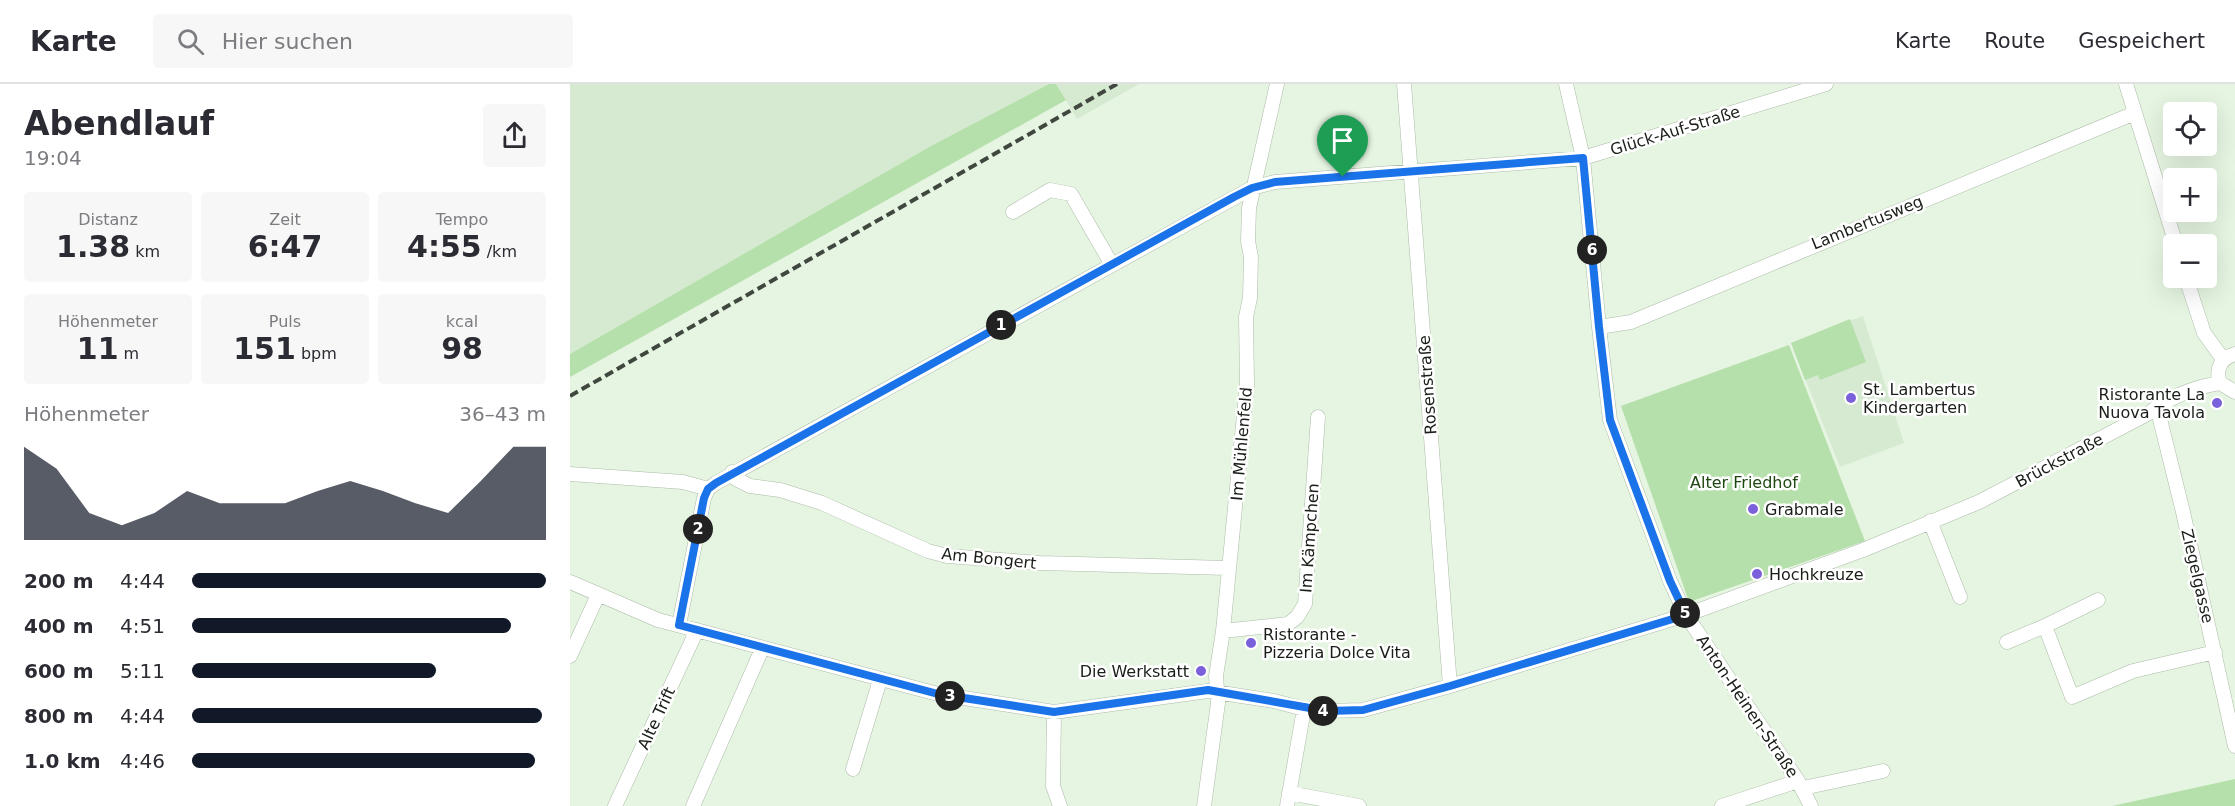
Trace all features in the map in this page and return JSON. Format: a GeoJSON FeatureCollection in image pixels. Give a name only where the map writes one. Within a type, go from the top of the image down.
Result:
{"type":"FeatureCollection","features":[{"type":"Feature","properties":{"kind":"street","name":"Im Mühlenfeld"},"geometry":{"type":"LineString","coordinates":[[1204,806],[1218,691],[1216,676],[1223,631],[1247,384],[1246,333],[1251,257],[1248,241],[1252,188],[1277,84]]}},
{"type":"Feature","properties":{"kind":"street","name":"Rosenstraße"},"geometry":{"type":"LineString","coordinates":[[1404,84],[1450,686]]}},
{"type":"Feature","properties":{"kind":"street","name":"Anton-Heinen-Straße"},"geometry":{"type":"LineString","coordinates":[[1566,84],[1583,158],[1610,420],[1670,581],[1686,615],[1801,784],[1811,806]]}},
{"type":"Feature","properties":{"kind":"street","name":"Glück-Auf-Straße"},"geometry":{"type":"LineString","coordinates":[[708,489],[732,472],[1252,188],[1275,182],[1583,158],[1826,84]]}},
{"type":"Feature","properties":{"kind":"street"},"geometry":{"type":"LineString","coordinates":[[2126,84],[2173,234]]}},
{"type":"Feature","properties":{"kind":"street","name":"Lambertusweg"},"geometry":{"type":"LineString","coordinates":[[1599,327],[1631,322],[2135,113]]}},
{"type":"Feature","properties":{"kind":"street"},"geometry":{"type":"LineString","coordinates":[[1013,212],[1050,190],[1071,195],[1112,265]]}},
{"type":"Feature","properties":{"kind":"street"},"geometry":{"type":"LineString","coordinates":[[2189,288],[2204,333],[2229,357],[2217,370],[2220,382],[2235,392]]}},
{"type":"Feature","properties":{"kind":"street","name":"Brückstraße"},"geometry":{"type":"LineString","coordinates":[[570,582],[598,595],[679,625],[762,649],[938,694],[1054,712],[1218,691],[1304,709],[1363,710],[1686,615],[1863,550],[1979,501],[2157,407],[2203,385],[2220,382]]}},
{"type":"Feature","properties":{"kind":"street","name":"Ziegelgasse"},"geometry":{"type":"LineString","coordinates":[[2157,407],[2235,746]]}},
{"type":"Feature","properties":{"kind":"street","name":"Im Kämpchen"},"geometry":{"type":"LineString","coordinates":[[1223,631],[1288,624],[1297,617],[1305,604],[1318,417]]}},
{"type":"Feature","properties":{"kind":"street","name":"Am Bongert"},"geometry":{"type":"LineString","coordinates":[[732,472],[736,479],[750,486],[780,490],[822,503],[928,551],[948,556],[1040,563],[1228,568]]}},
{"type":"Feature","properties":{"kind":"street"},"geometry":{"type":"LineString","coordinates":[[570,474],[683,482],[708,489],[679,625]]}},
{"type":"Feature","properties":{"kind":"street"},"geometry":{"type":"LineString","coordinates":[[1930,521],[1960,597]]}},
{"type":"Feature","properties":{"kind":"street"},"geometry":{"type":"LineString","coordinates":[[570,656],[598,595]]}},
{"type":"Feature","properties":{"kind":"street"},"geometry":{"type":"LineString","coordinates":[[2007,642],[2098,600]]}},
{"type":"Feature","properties":{"kind":"street"},"geometry":{"type":"LineString","coordinates":[[2045,626],[2072,697],[2133,671],[2215,652]]}},
{"type":"Feature","properties":{"kind":"street","name":"Alte Trift"},"geometry":{"type":"LineString","coordinates":[[615,806],[697,630]]}},
{"type":"Feature","properties":{"kind":"street"},"geometry":{"type":"LineString","coordinates":[[693,806],[762,649]]}},
{"type":"Feature","properties":{"kind":"street"},"geometry":{"type":"LineString","coordinates":[[853,769],[880,680]]}},
{"type":"Feature","properties":{"kind":"street"},"geometry":{"type":"LineString","coordinates":[[1304,709],[1288,800],[1359,806]]}},
{"type":"Feature","properties":{"kind":"street"},"geometry":{"type":"LineString","coordinates":[[1054,712],[1053,786],[1060,806]]}},
{"type":"Feature","properties":{"kind":"street"},"geometry":{"type":"LineString","coordinates":[[1722,806],[1801,784],[1883,771]]}},
{"type":"Feature","properties":{"kind":"shaded area"},"geometry":{"type":"Polygon","coordinates":[[[570,84],[1049,84],[929,147],[570,354],[570,84]]]}},
{"type":"Feature","properties":{"kind":"shaded area"},"geometry":{"type":"Polygon","coordinates":[[[1056,84],[1139,84],[1077,119],[1056,84]]]}},
{"type":"Feature","properties":{"kind":"shaded area","name":"St. Lambertus Kindergarten"},"geometry":{"type":"Polygon","coordinates":[[[1863,316],[1904,443],[1840,467],[1791,343],[1863,316]]]}},
{"type":"Feature","properties":{"kind":"green space"},"geometry":{"type":"Polygon","coordinates":[[[1049,84],[1056,84],[1066,100],[570,377],[570,354],[929,147],[1049,84]]]}},
{"type":"Feature","properties":{"kind":"green space"},"geometry":{"type":"Polygon","coordinates":[[[1850,319],[1866,362],[1820,380],[1818,375],[1805,380],[1791,343],[1850,319]]]}},
{"type":"Feature","properties":{"kind":"green space","name":"Alter Friedhof"},"geometry":{"type":"Polygon","coordinates":[[[1789,345],[1865,541],[1689,602],[1621,406],[1789,345]]]}},
{"type":"Feature","properties":{"kind":"green space"},"geometry":{"type":"Polygon","coordinates":[[[2235,779],[2235,806],[2112,806],[2235,779]]]}},
{"type":"Feature","properties":{"kind":"railway"},"geometry":{"type":"LineString","coordinates":[[570,396],[1117,84]]}},
{"type":"Feature","properties":{"kind":"place","name":"St. Lambertus Kindergarten"},"geometry":{"type":"Point","coordinates":[1851,398]}},
{"type":"Feature","properties":{"kind":"place","name":"Ristorante La Nuova Tavola"},"geometry":{"type":"Point","coordinates":[2217,403]}},
{"type":"Feature","properties":{"kind":"place","name":"Grabmale"},"geometry":{"type":"Point","coordinates":[1753,509]}},
{"type":"Feature","properties":{"kind":"place","name":"Hochkreuze"},"geometry":{"type":"Point","coordinates":[1757,574]}},
{"type":"Feature","properties":{"kind":"place","name":"Ristorante - Pizzeria Dolce Vita"},"geometry":{"type":"Point","coordinates":[1251,643]}},
{"type":"Feature","properties":{"kind":"place","name":"Die Werkstatt"},"geometry":{"type":"Point","coordinates":[1201,671]}},
{"type":"Feature","properties":{"kind":"route"},"geometry":{"type":"LineString","coordinates":[[1583,158],[1606,401],[1610,420],[1670,581],[1686,615],[1363,710],[1327,711],[1304,709],[1274,701],[1208,690],[1054,712],[938,694],[762,649],[679,625],[704,498],[708,489],[732,472],[1252,188],[1275,182],[1343,177],[1583,158]]}}]}
